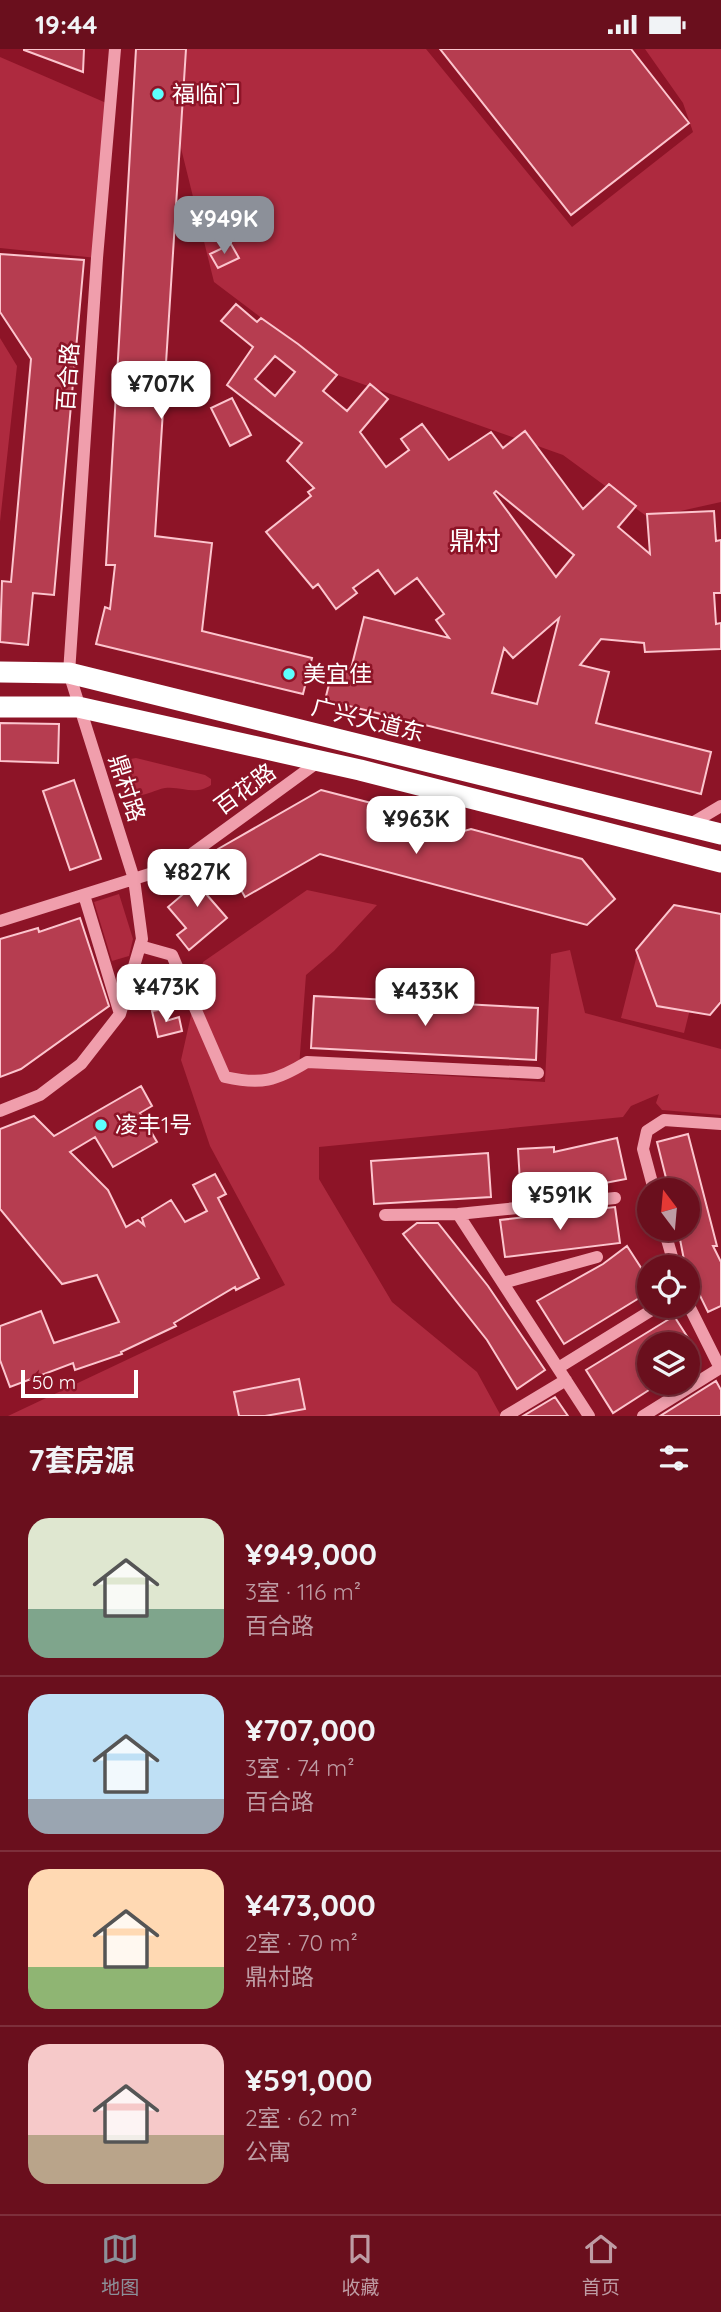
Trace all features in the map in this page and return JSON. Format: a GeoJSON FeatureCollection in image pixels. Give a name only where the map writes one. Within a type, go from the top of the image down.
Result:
{"type":"FeatureCollection","features":[{"type":"Feature","properties":{"kind":"highway","name":"广兴大道东"},"geometry":{"type":"LineString","coordinates":[[0,672],[69,673],[721,834]]}},
{"type":"Feature","properties":{"kind":"highway"},"geometry":{"type":"LineString","coordinates":[[0,707],[78,707],[318,762],[360,769],[721,862]]}},
{"type":"Feature","properties":{"kind":"street","name":"百合路"},"geometry":{"type":"LineString","coordinates":[[78,707],[69,673],[97,258],[115,49]]}},
{"type":"Feature","properties":{"kind":"street","name":"鼎村路"},"geometry":{"type":"LineString","coordinates":[[0,1111],[40,1095],[81,1064],[120,1014],[142,939],[134,879],[78,707]]}},
{"type":"Feature","properties":{"kind":"street","name":"百花路"},"geometry":{"type":"LineString","coordinates":[[0,921],[174,866],[318,762]]}},
{"type":"Feature","properties":{"kind":"street"},"geometry":{"type":"LineString","coordinates":[[688,825],[721,806]]}},
{"type":"Feature","properties":{"kind":"street"},"geometry":{"type":"LineString","coordinates":[[84,895],[120,1014]]}},
{"type":"Feature","properties":{"kind":"street"},"geometry":{"type":"LineString","coordinates":[[140,946],[172,955],[225,1077],[246,1081],[279,1079],[307,1062],[538,1073]]}},
{"type":"Feature","properties":{"kind":"street"},"geometry":{"type":"LineString","coordinates":[[651,1178],[643,1149],[647,1131],[664,1120],[721,1124]]}},
{"type":"Feature","properties":{"kind":"street"},"geometry":{"type":"LineString","coordinates":[[384,1215],[458,1214],[615,1198]]}},
{"type":"Feature","properties":{"kind":"street"},"geometry":{"type":"LineString","coordinates":[[458,1214],[589,1416]]}},
{"type":"Feature","properties":{"kind":"street"},"geometry":{"type":"LineString","coordinates":[[503,1283],[597,1257]]}},
{"type":"Feature","properties":{"kind":"street"},"geometry":{"type":"LineString","coordinates":[[558,1368],[639,1318]]}},
{"type":"Feature","properties":{"kind":"street"},"geometry":{"type":"LineString","coordinates":[[643,1416],[720,1368],[695,1318]]}},
{"type":"Feature","properties":{"kind":"street"},"geometry":{"type":"LineString","coordinates":[[506,1416],[565,1380]]}},
{"type":"Feature","properties":{"kind":"shaded area"},"geometry":{"type":"Polygon","coordinates":[[[186,49],[426,49],[572,227],[693,132],[683,103],[645,49],[721,49],[721,502],[649,518],[563,455],[337,375],[214,282],[179,140],[186,49]]]}},
{"type":"Feature","properties":{"kind":"shaded area"},"geometry":{"type":"Polygon","coordinates":[[[0,57],[111,105],[97,258],[0,248],[0,57]]]}},
{"type":"Feature","properties":{"kind":"shaded area"},"geometry":{"type":"Polygon","coordinates":[[[0,338],[17,366],[0,522],[0,338]]]}},
{"type":"Feature","properties":{"kind":"shaded area"},"geometry":{"type":"Polygon","coordinates":[[[136,758],[205,775],[211,779],[211,785],[199,790],[165,788],[136,795],[124,765],[125,760],[136,758]]]}},
{"type":"Feature","properties":{"kind":"shaded area"},"geometry":{"type":"Polygon","coordinates":[[[307,890],[377,905],[334,951],[306,975],[299,1067],[545,1082],[551,954],[570,950],[585,1013],[721,1049],[721,1115],[662,1110],[656,1103],[659,1094],[631,1106],[623,1117],[319,1147],[319,1179],[392,1302],[477,1372],[501,1416],[8,1416],[285,1285],[210,1146],[181,1060],[203,962],[307,890]]]}},
{"type":"Feature","properties":{"kind":"shaded area"},"geometry":{"type":"Polygon","coordinates":[[[119,894],[133,939],[129,956],[112,961],[94,902],[119,894]]]}},
{"type":"Feature","properties":{"kind":"shaded area"},"geometry":{"type":"Polygon","coordinates":[[[638,951],[701,966],[684,1033],[621,1018],[638,951]]]}},
{"type":"Feature","properties":{"kind":"building"},"geometry":{"type":"Polygon","coordinates":[[[24,49],[84,49],[83,72],[24,50],[24,49]]]}},
{"type":"Feature","properties":{"kind":"building"},"geometry":{"type":"Polygon","coordinates":[[[136,49],[186,49],[155,536],[212,543],[202,631],[312,658],[303,694],[96,644],[105,607],[110,609],[115,565],[106,565],[136,49]]]}},
{"type":"Feature","properties":{"kind":"building"},"geometry":{"type":"Polygon","coordinates":[[[440,49],[631,49],[689,123],[571,215],[440,49]]]}},
{"type":"Feature","properties":{"kind":"building"},"geometry":{"type":"Polygon","coordinates":[[[231,244],[239,258],[218,268],[210,254],[231,244]]]}},
{"type":"Feature","properties":{"kind":"building"},"geometry":{"type":"Polygon","coordinates":[[[0,254],[84,260],[54,595],[33,593],[28,645],[0,642],[2,581],[11,582],[31,359],[0,312],[0,254]]]}},
{"type":"Feature","properties":{"kind":"building"},"geometry":{"type":"Polygon","coordinates":[[[236,304],[257,322],[261,318],[298,344],[337,375],[323,391],[347,411],[370,384],[388,399],[360,432],[386,467],[409,450],[401,439],[422,424],[449,460],[491,432],[503,448],[525,431],[583,509],[609,484],[636,506],[618,527],[650,554],[647,514],[714,511],[716,541],[721,540],[721,593],[714,593],[716,624],[721,623],[721,649],[645,652],[644,643],[601,639],[580,665],[609,672],[596,723],[711,752],[701,794],[325,700],[334,665],[351,669],[364,617],[449,638],[436,620],[444,614],[417,578],[395,594],[378,570],[353,588],[357,593],[336,609],[318,584],[313,588],[266,532],[311,496],[308,492],[314,488],[287,461],[302,443],[227,385],[253,347],[221,321],[236,304]],[[275,356],[255,379],[275,396],[295,372],[275,356]],[[496,491],[494,493],[556,577],[574,555],[496,491]],[[559,618],[513,658],[504,648],[492,693],[537,704],[559,618]]]}},
{"type":"Feature","properties":{"kind":"building"},"geometry":{"type":"Polygon","coordinates":[[[232,398],[251,435],[230,446],[211,408],[232,398]]]}},
{"type":"Feature","properties":{"kind":"building"},"geometry":{"type":"Polygon","coordinates":[[[0,723],[59,724],[58,763],[0,761],[0,723]]]}},
{"type":"Feature","properties":{"kind":"building"},"geometry":{"type":"Polygon","coordinates":[[[74,780],[101,859],[70,870],[43,791],[74,780]]]}},
{"type":"Feature","properties":{"kind":"building"},"geometry":{"type":"Polygon","coordinates":[[[321,790],[433,819],[450,835],[471,829],[582,859],[615,899],[587,925],[320,854],[245,897],[218,849],[321,790]]]}},
{"type":"Feature","properties":{"kind":"building"},"geometry":{"type":"Polygon","coordinates":[[[202,866],[218,885],[207,895],[227,918],[189,950],[177,935],[186,928],[168,907],[188,890],[182,883],[202,866]]]}},
{"type":"Feature","properties":{"kind":"building"},"geometry":{"type":"Polygon","coordinates":[[[674,905],[721,914],[721,1002],[710,1015],[657,1006],[636,950],[674,905]]]}},
{"type":"Feature","properties":{"kind":"building"},"geometry":{"type":"Polygon","coordinates":[[[80,918],[109,1006],[21,1069],[0,1077],[0,939],[38,928],[39,932],[80,918]]]}},
{"type":"Feature","properties":{"kind":"building"},"geometry":{"type":"Polygon","coordinates":[[[314,996],[538,1008],[536,1060],[311,1048],[314,996]]]}},
{"type":"Feature","properties":{"kind":"building"},"geometry":{"type":"Polygon","coordinates":[[[164,1009],[166,1021],[179,1017],[182,1031],[158,1037],[152,1011],[164,1009]]]}},
{"type":"Feature","properties":{"kind":"building"},"geometry":{"type":"Polygon","coordinates":[[[141,1086],[152,1106],[140,1113],[157,1142],[113,1167],[95,1137],[70,1152],[108,1190],[126,1227],[138,1220],[144,1225],[142,1218],[171,1200],[185,1222],[207,1211],[193,1185],[215,1174],[226,1194],[218,1198],[259,1278],[236,1290],[235,1287],[174,1323],[176,1326],[121,1352],[122,1354],[75,1370],[73,1363],[10,1387],[0,1360],[0,1326],[41,1311],[54,1343],[119,1322],[97,1275],[62,1284],[0,1209],[0,1129],[34,1116],[54,1136],[141,1086]]]}},
{"type":"Feature","properties":{"kind":"building"},"geometry":{"type":"Polygon","coordinates":[[[688,1134],[699,1178],[666,1178],[657,1142],[688,1134]]]}},
{"type":"Feature","properties":{"kind":"building"},"geometry":{"type":"Polygon","coordinates":[[[617,1138],[626,1179],[521,1199],[518,1149],[554,1147],[554,1152],[617,1138]]]}},
{"type":"Feature","properties":{"kind":"building"},"geometry":{"type":"Polygon","coordinates":[[[488,1153],[491,1197],[374,1204],[371,1161],[488,1153]]]}},
{"type":"Feature","properties":{"kind":"building"},"geometry":{"type":"Polygon","coordinates":[[[700,1180],[717,1246],[713,1246],[721,1262],[721,1306],[708,1312],[700,1296],[700,1255],[683,1255],[680,1241],[700,1241],[700,1180]]]}},
{"type":"Feature","properties":{"kind":"building"},"geometry":{"type":"Polygon","coordinates":[[[615,1207],[620,1243],[505,1257],[500,1220],[615,1207]]]}},
{"type":"Feature","properties":{"kind":"building"},"geometry":{"type":"Polygon","coordinates":[[[417,1223],[438,1223],[488,1286],[545,1370],[517,1389],[487,1340],[403,1234],[417,1223]]]}},
{"type":"Feature","properties":{"kind":"building"},"geometry":{"type":"Polygon","coordinates":[[[627,1246],[637,1261],[637,1299],[564,1344],[537,1301],[603,1264],[627,1246]]]}},
{"type":"Feature","properties":{"kind":"building"},"geometry":{"type":"Polygon","coordinates":[[[675,1318],[684,1332],[648,1332],[675,1318]]]}},
{"type":"Feature","properties":{"kind":"building"},"geometry":{"type":"Polygon","coordinates":[[[637,1339],[637,1395],[641,1395],[613,1413],[586,1370],[637,1339]]]}},
{"type":"Feature","properties":{"kind":"building"},"geometry":{"type":"Polygon","coordinates":[[[299,1379],[305,1409],[265,1416],[239,1416],[234,1392],[299,1379]]]}},
{"type":"Feature","properties":{"kind":"building"},"geometry":{"type":"Polygon","coordinates":[[[716,1381],[721,1390],[721,1416],[660,1416],[694,1395],[700,1395],[700,1391],[716,1381]]]}},
{"type":"Feature","properties":{"kind":"building"},"geometry":{"type":"Polygon","coordinates":[[[555,1397],[568,1416],[523,1416],[555,1397]]]}},
{"type":"Feature","properties":{"kind":"place","name":"福临门"},"geometry":{"type":"Point","coordinates":[158,94]}},
{"type":"Feature","properties":{"kind":"place","name":"美宜佳"},"geometry":{"type":"Point","coordinates":[289,674]}},
{"type":"Feature","properties":{"kind":"place","name":"凌丰1号"},"geometry":{"type":"Point","coordinates":[101,1125]}},
{"type":"Feature","properties":{"kind":"district","name":"鼎村"},"geometry":{"type":"Point","coordinates":[475,541]}}]}
